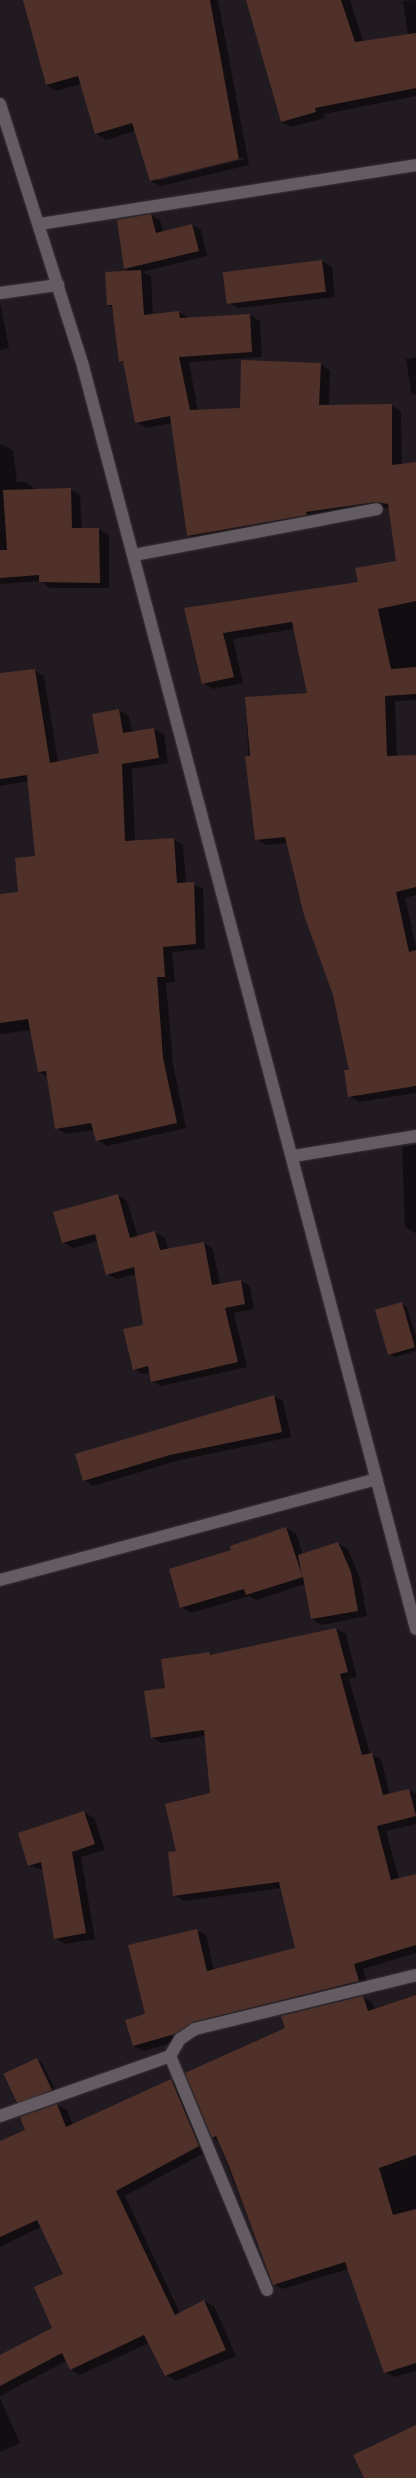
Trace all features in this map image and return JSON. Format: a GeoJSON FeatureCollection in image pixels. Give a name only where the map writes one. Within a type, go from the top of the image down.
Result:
{"type":"FeatureCollection","features":[{"type":"Feature","properties":{"kind":"street"},"geometry":{"type":"LineString","coordinates":[[0,104],[40,224],[134,555],[294,1156],[416,1629]]}},
{"type":"Feature","properties":{"kind":"street"},"geometry":{"type":"LineString","coordinates":[[40,224],[416,165]]}},
{"type":"Feature","properties":{"kind":"street"},"geometry":{"type":"LineString","coordinates":[[0,293],[58,285]]}},
{"type":"Feature","properties":{"kind":"street"},"geometry":{"type":"LineString","coordinates":[[134,555],[377,509]]}},
{"type":"Feature","properties":{"kind":"street"},"geometry":{"type":"LineString","coordinates":[[294,1156],[416,1136]]}},
{"type":"Feature","properties":{"kind":"street"},"geometry":{"type":"LineString","coordinates":[[0,1580],[377,1479]]}},
{"type":"Feature","properties":{"kind":"street"},"geometry":{"type":"LineString","coordinates":[[0,2116],[170,2056],[180,2039],[195,2028],[416,1975]]}},
{"type":"Feature","properties":{"kind":"street"},"geometry":{"type":"LineString","coordinates":[[170,2056],[267,2290]]}},
{"type":"Feature","properties":{"kind":"building"},"geometry":{"type":"Polygon","coordinates":[[[23,0],[210,0],[239,159],[150,181],[132,123],[95,134],[78,76],[46,85],[23,0]]]}},
{"type":"Feature","properties":{"kind":"building"},"geometry":{"type":"Polygon","coordinates":[[[246,0],[341,0],[355,42],[416,33],[416,88],[315,108],[316,112],[281,122],[246,0]]]}},
{"type":"Feature","properties":{"kind":"building"},"geometry":{"type":"Polygon","coordinates":[[[151,214],[156,233],[192,224],[199,251],[124,269],[117,220],[151,214]]]}},
{"type":"Feature","properties":{"kind":"building"},"geometry":{"type":"Polygon","coordinates":[[[322,260],[326,292],[227,304],[223,272],[322,260]]]}},
{"type":"Feature","properties":{"kind":"building"},"geometry":{"type":"Polygon","coordinates":[[[141,270],[144,315],[179,311],[180,318],[250,314],[252,352],[179,357],[190,410],[240,408],[241,360],[321,363],[319,405],[392,404],[392,465],[416,462],[416,601],[378,609],[391,669],[416,667],[416,694],[385,696],[387,756],[416,755],[416,887],[396,892],[409,952],[416,950],[416,1086],[348,1097],[344,1070],[349,1070],[333,995],[304,915],[285,837],[255,840],[245,756],[250,756],[245,697],[307,693],[292,622],[223,633],[234,677],[202,684],[184,608],[358,582],[355,568],[396,561],[388,504],[376,502],[306,512],[307,515],[187,536],[170,416],[135,423],[123,361],[119,362],[112,305],[107,305],[105,272],[141,270]]]}},
{"type":"Feature","properties":{"kind":"building"},"geometry":{"type":"Polygon","coordinates":[[[71,488],[72,528],[99,528],[100,583],[39,582],[39,575],[0,578],[0,550],[7,550],[3,490],[71,488]]]}},
{"type":"Feature","properties":{"kind":"building"},"geometry":{"type":"Polygon","coordinates":[[[35,669],[50,763],[99,753],[92,714],[119,709],[123,733],[154,728],[159,758],[122,764],[125,841],[174,838],[177,883],[194,882],[196,944],[163,947],[165,977],[157,977],[163,1058],[177,1123],[96,1141],[91,1123],[55,1129],[46,1071],[38,1072],[28,1019],[0,1023],[0,894],[18,892],[15,858],[35,856],[27,775],[0,779],[0,673],[35,669]]]}},
{"type":"Feature","properties":{"kind":"building"},"geometry":{"type":"Polygon","coordinates":[[[118,1194],[130,1238],[155,1231],[160,1250],[204,1242],[212,1285],[241,1280],[245,1304],[225,1308],[238,1362],[151,1382],[148,1366],[133,1370],[123,1329],[143,1325],[134,1267],[106,1275],[95,1234],[62,1243],[53,1212],[118,1194]]]}},
{"type":"Feature","properties":{"kind":"building"},"geometry":{"type":"Polygon","coordinates":[[[402,1302],[415,1347],[388,1355],[375,1310],[402,1302]]]}},
{"type":"Feature","properties":{"kind":"building"},"geometry":{"type":"Polygon","coordinates":[[[274,1395],[282,1432],[170,1455],[83,1481],[75,1454],[274,1395]]]}},
{"type":"Feature","properties":{"kind":"building"},"geometry":{"type":"Polygon","coordinates":[[[286,1527],[302,1575],[298,1555],[338,1542],[351,1572],[358,1611],[311,1619],[303,1577],[246,1595],[244,1589],[180,1608],[169,1569],[231,1550],[230,1546],[286,1527]]]}},
{"type":"Feature","properties":{"kind":"building"},"geometry":{"type":"Polygon","coordinates":[[[336,1628],[348,1672],[340,1674],[362,1755],[372,1753],[383,1795],[409,1789],[416,1816],[377,1826],[391,1880],[416,1874],[416,1945],[354,1964],[359,1981],[193,2022],[175,2034],[133,2046],[125,2020],[145,2014],[128,1945],[197,1929],[207,1971],[295,1948],[279,1882],[173,1896],[168,1852],[176,1851],[165,1804],[210,1793],[204,1730],[151,1738],[144,1691],[165,1688],[161,1659],[210,1652],[210,1655],[336,1628]]]}},
{"type":"Feature","properties":{"kind":"building"},"geometry":{"type":"Polygon","coordinates":[[[84,1811],[95,1844],[72,1852],[86,1933],[54,1939],[41,1862],[28,1866],[18,1833],[84,1811]]]}},
{"type":"Feature","properties":{"kind":"building"},"geometry":{"type":"Polygon","coordinates":[[[416,1995],[416,2155],[379,2168],[393,2215],[416,2209],[416,2363],[384,2373],[345,2262],[273,2285],[229,2166],[216,2136],[212,2138],[185,2073],[285,2028],[281,2016],[363,1996],[368,2011],[416,1995]]]}},
{"type":"Feature","properties":{"kind":"building"},"geometry":{"type":"Polygon","coordinates":[[[37,2058],[52,2090],[18,2105],[3,2074],[37,2058]]]}},
{"type":"Feature","properties":{"kind":"building"},"geometry":{"type":"Polygon","coordinates":[[[171,2079],[199,2146],[116,2191],[175,2315],[204,2300],[226,2350],[165,2376],[144,2335],[70,2370],[62,2353],[0,2386],[0,2355],[52,2328],[34,2287],[63,2274],[37,2220],[0,2237],[0,2141],[25,2130],[20,2117],[57,2104],[66,2127],[171,2079]]]}},
{"type":"Feature","properties":{"kind":"building"},"geometry":{"type":"Polygon","coordinates":[[[416,2425],[416,2478],[364,2478],[353,2455],[416,2425]]]}}]}
